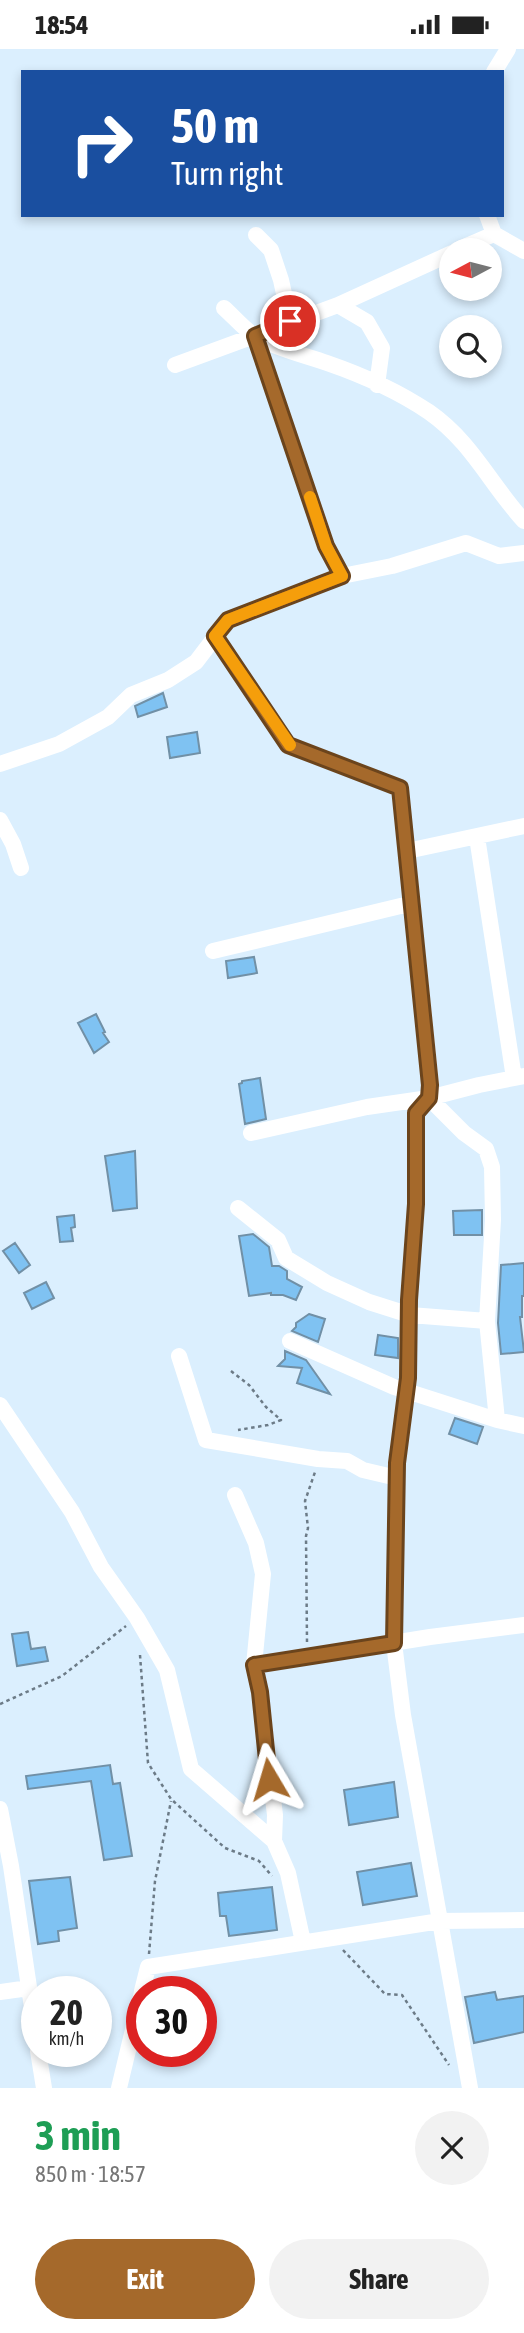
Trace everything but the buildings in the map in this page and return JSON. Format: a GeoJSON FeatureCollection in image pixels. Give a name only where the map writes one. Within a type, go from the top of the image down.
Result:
{"type":"FeatureCollection","features":[{"type":"Feature","properties":{"kind":"street"},"geometry":{"type":"LineString","coordinates":[[495,70],[508,49]]}},
{"type":"Feature","properties":{"kind":"street"},"geometry":{"type":"LineString","coordinates":[[488,217],[494,234],[524,251]]}},
{"type":"Feature","properties":{"kind":"street"},"geometry":{"type":"LineString","coordinates":[[485,238],[494,234]]}},
{"type":"Feature","properties":{"kind":"street"},"geometry":{"type":"LineString","coordinates":[[256,235],[271,250],[290,321]]}},
{"type":"Feature","properties":{"kind":"street"},"geometry":{"type":"LineString","coordinates":[[175,365],[338,305],[439,259]]}},
{"type":"Feature","properties":{"kind":"street"},"geometry":{"type":"LineString","coordinates":[[338,305],[367,322],[382,348],[377,384]]}},
{"type":"Feature","properties":{"kind":"street"},"geometry":{"type":"LineString","coordinates":[[225,308],[255,336],[377,384],[427,411],[452,430],[524,521]]}},
{"type":"Feature","properties":{"kind":"street"},"geometry":{"type":"LineString","coordinates":[[255,336],[326,546],[342,576]]}},
{"type":"Feature","properties":{"kind":"street"},"geometry":{"type":"LineString","coordinates":[[0,764],[59,744],[108,717],[131,695],[168,680],[196,662],[228,620],[342,576],[392,566],[466,543],[499,556],[524,553]]}},
{"type":"Feature","properties":{"kind":"street"},"geometry":{"type":"LineString","coordinates":[[215,636],[288,745],[400,788],[430,1085],[429,1098],[416,1113],[416,1204],[408,1392],[404,1405],[397,1478],[394,1643],[402,1716],[470,2088]]}},
{"type":"Feature","properties":{"kind":"street"},"geometry":{"type":"LineString","coordinates":[[0,820],[13,844],[21,868]]}},
{"type":"Feature","properties":{"kind":"street"},"geometry":{"type":"LineString","coordinates":[[407,851],[524,827]]}},
{"type":"Feature","properties":{"kind":"street"},"geometry":{"type":"LineString","coordinates":[[251,1133],[367,1107],[429,1098],[519,1077],[477,837]]}},
{"type":"Feature","properties":{"kind":"street"},"geometry":{"type":"LineString","coordinates":[[213,951],[413,903]]}},
{"type":"Feature","properties":{"kind":"street"},"geometry":{"type":"LineString","coordinates":[[429,1098],[464,1133],[486,1149],[492,1167],[493,1220],[487,1321],[497,1420]]}},
{"type":"Feature","properties":{"kind":"street"},"geometry":{"type":"LineString","coordinates":[[238,1208],[278,1241],[286,1258],[327,1283],[369,1302],[410,1315],[487,1321]]}},
{"type":"Feature","properties":{"kind":"street"},"geometry":{"type":"LineString","coordinates":[[290,1341],[408,1392],[524,1426]]}},
{"type":"Feature","properties":{"kind":"street"},"geometry":{"type":"LineString","coordinates":[[179,1356],[205,1440],[318,1459],[347,1461],[363,1470],[397,1478]]}},
{"type":"Feature","properties":{"kind":"street"},"geometry":{"type":"LineString","coordinates":[[0,1405],[72,1512],[101,1567],[137,1618],[167,1670],[191,1769],[274,1841],[288,1873],[303,1942]]}},
{"type":"Feature","properties":{"kind":"street"},"geometry":{"type":"LineString","coordinates":[[235,1495],[256,1543],[263,1574],[254,1665],[260,1692],[275,1815],[274,1841]]}},
{"type":"Feature","properties":{"kind":"street"},"geometry":{"type":"LineString","coordinates":[[254,1665],[524,1625]]}},
{"type":"Feature","properties":{"kind":"street"},"geometry":{"type":"LineString","coordinates":[[0,1809],[27,1976]]}},
{"type":"Feature","properties":{"kind":"street"},"geometry":{"type":"LineString","coordinates":[[146,1976],[148,1967],[440,1921],[524,1920]]}},
{"type":"Feature","properties":{"kind":"street"},"geometry":{"type":"LineString","coordinates":[[0,1992],[21,1989]]}},
{"type":"Feature","properties":{"kind":"street"},"geometry":{"type":"LineString","coordinates":[[119,2088],[126,2059]]}},
{"type":"Feature","properties":{"kind":"street"},"geometry":{"type":"LineString","coordinates":[[41,2067],[44,2088]]}},
{"type":"Feature","properties":{"kind":"path"},"geometry":{"type":"LineString","coordinates":[[230,1371],[249,1385],[266,1407],[281,1420]]}},
{"type":"Feature","properties":{"kind":"path"},"geometry":{"type":"LineString","coordinates":[[307,1656],[308,1528],[305,1501],[318,1459]]}},
{"type":"Feature","properties":{"kind":"path"},"geometry":{"type":"LineString","coordinates":[[0,1704],[62,1676],[137,1618]]}},
{"type":"Feature","properties":{"kind":"path"},"geometry":{"type":"LineString","coordinates":[[148,1967],[155,1881],[171,1799]]}},
{"type":"Feature","properties":{"kind":"path"},"geometry":{"type":"LineString","coordinates":[[331,1938],[385,1994],[401,1995],[451,2067]]}},
{"type":"Feature","properties":{"kind":"slow traffic"},"geometry":{"type":"LineString","coordinates":[[290,745],[215,636],[228,620],[342,576],[326,546],[310,497]]}},
{"type":"Feature","properties":{"kind":"route"},"geometry":{"type":"LineString","coordinates":[[269,1779],[260,1692],[254,1665],[394,1643],[394,1529],[397,1463],[408,1392],[409,1300],[416,1204],[416,1113],[429,1098],[430,1085],[400,788],[288,745],[215,636],[228,620],[342,576],[326,546],[255,336],[290,321]]}}]}
